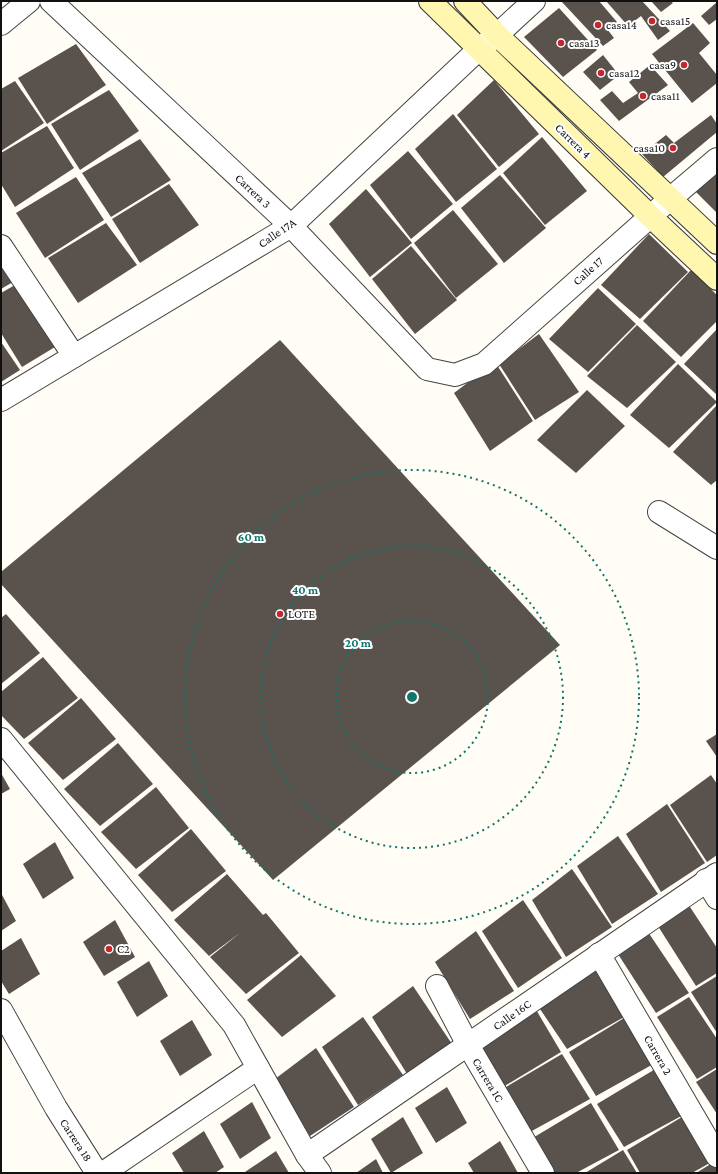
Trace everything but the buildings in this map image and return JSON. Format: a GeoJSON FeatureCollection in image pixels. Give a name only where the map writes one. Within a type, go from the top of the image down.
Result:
{"type":"FeatureCollection","features":[{"type":"Feature","properties":{"kind":"main road","name":"Carrera 4"},"geometry":{"type":"LineString","coordinates":[[430,1],[717,280]]}},
{"type":"Feature","properties":{"kind":"main road","name":"Carrera 4"},"geometry":{"type":"LineString","coordinates":[[465,1],[497,35],[717,243]]}},
{"type":"Feature","properties":{"kind":"street"},"geometry":{"type":"LineString","coordinates":[[1,24],[29,1]]}},
{"type":"Feature","properties":{"kind":"street","name":"Carrera 3"},"geometry":{"type":"LineString","coordinates":[[51,1],[291,226],[427,369],[455,375]]}},
{"type":"Feature","properties":{"kind":"street","name":"Calle 17A"},"geometry":{"type":"LineString","coordinates":[[1,400],[291,226],[479,49],[497,35],[534,1]]}},
{"type":"Feature","properties":{"kind":"street","name":"Calle 17"},"geometry":{"type":"LineString","coordinates":[[455,375],[484,364],[650,216],[717,159]]}},
{"type":"Feature","properties":{"kind":"street"},"geometry":{"type":"LineString","coordinates":[[1,246],[74,356]]}},
{"type":"Feature","properties":{"kind":"street"},"geometry":{"type":"LineString","coordinates":[[659,512],[717,548]]}},
{"type":"Feature","properties":{"kind":"street"},"geometry":{"type":"LineString","coordinates":[[1,739],[234,1025],[307,1155],[320,1173]]}},
{"type":"Feature","properties":{"kind":"street","name":"Calle 16C"},"geometry":{"type":"LineString","coordinates":[[307,1155],[468,1046],[599,954],[713,884]]}},
{"type":"Feature","properties":{"kind":"street","name":"Carrera 2"},"geometry":{"type":"LineString","coordinates":[[599,954],[717,1156]]}},
{"type":"Feature","properties":{"kind":"street","name":"Carrera 1C"},"geometry":{"type":"LineString","coordinates":[[437,986],[468,1046],[543,1173]]}},
{"type":"Feature","properties":{"kind":"street","name":"Carrera 18"},"geometry":{"type":"LineString","coordinates":[[1,1010],[56,1108],[97,1173]]}},
{"type":"Feature","properties":{"kind":"street"},"geometry":{"type":"LineString","coordinates":[[103,1173],[258,1068]]}},
{"type":"Feature","properties":{"kind":"place","name":"casa15"},"geometry":{"type":"Point","coordinates":[652,21]}},
{"type":"Feature","properties":{"kind":"place","name":"casa14"},"geometry":{"type":"Point","coordinates":[598,25]}},
{"type":"Feature","properties":{"kind":"place","name":"casa13"},"geometry":{"type":"Point","coordinates":[561,43]}},
{"type":"Feature","properties":{"kind":"place","name":"casa9"},"geometry":{"type":"Point","coordinates":[684,65]}},
{"type":"Feature","properties":{"kind":"place","name":"casa12"},"geometry":{"type":"Point","coordinates":[601,73]}},
{"type":"Feature","properties":{"kind":"place","name":"casa11"},"geometry":{"type":"Point","coordinates":[643,96]}},
{"type":"Feature","properties":{"kind":"place","name":"casa10"},"geometry":{"type":"Point","coordinates":[673,148]}},
{"type":"Feature","properties":{"kind":"place","name":"LOTE"},"geometry":{"type":"Point","coordinates":[280,614]}},
{"type":"Feature","properties":{"kind":"place","name":"C2"},"geometry":{"type":"Point","coordinates":[109,949]}}]}
